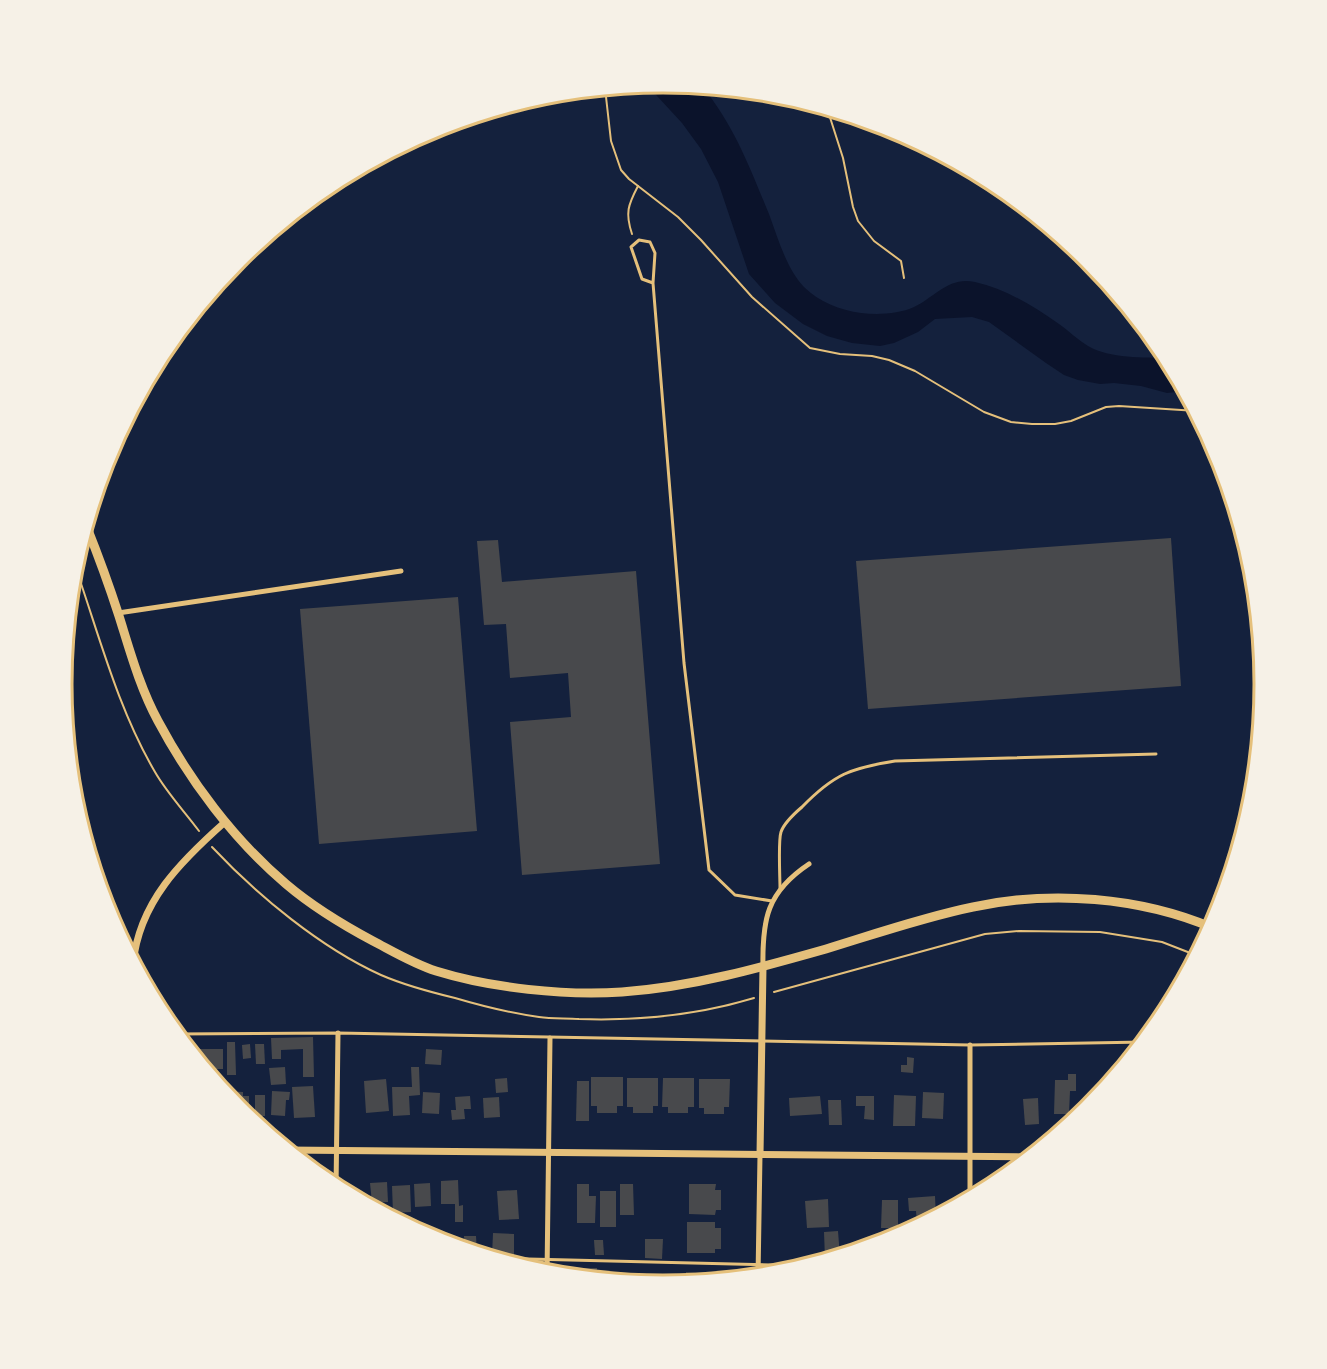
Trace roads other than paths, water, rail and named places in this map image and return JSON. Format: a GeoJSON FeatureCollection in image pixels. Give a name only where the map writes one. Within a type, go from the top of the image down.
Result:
{"type":"FeatureCollection","features":[{"type":"Feature","properties":{"kind":"main road"},"geometry":{"type":"LineString","coordinates":[[90,537],[136,671],[156,718],[184,766],[225,822],[265,865],[312,904],[401,957],[435,970],[529,989],[610,993],[646,990],[706,981],[764,967],[975,906],[1018,900],[1056,898],[1109,902],[1154,909],[1204,924]]}},
{"type":"Feature","properties":{"kind":"street"},"geometry":{"type":"LineString","coordinates":[[118,613],[401,570]]}},
{"type":"Feature","properties":{"kind":"street"},"geometry":{"type":"LineString","coordinates":[[136,951],[145,918],[173,871],[225,822]]}},
{"type":"Feature","properties":{"kind":"street"},"geometry":{"type":"LineString","coordinates":[[758,1266],[763,939],[766,918],[772,901],[780,888],[793,875],[809,864]]}},
{"type":"Feature","properties":{"kind":"street"},"geometry":{"type":"LineString","coordinates":[[336,1177],[338,1033]]}},
{"type":"Feature","properties":{"kind":"street"},"geometry":{"type":"LineString","coordinates":[[547,1265],[550,1038]]}},
{"type":"Feature","properties":{"kind":"street"},"geometry":{"type":"LineString","coordinates":[[970,1045],[970,1190]]}},
{"type":"Feature","properties":{"kind":"street"},"geometry":{"type":"LineString","coordinates":[[298,1150],[1020,1157]]}},
{"type":"Feature","properties":{"kind":"lane"},"geometry":{"type":"LineString","coordinates":[[653,283],[642,279],[637,271],[631,247],[639,240],[650,242],[655,253],[653,283],[684,663],[709,870],[735,894],[772,901]]}},
{"type":"Feature","properties":{"kind":"lane"},"geometry":{"type":"LineString","coordinates":[[780,888],[781,832],[815,793],[841,773],[867,765],[895,761],[1156,754]]}},
{"type":"Feature","properties":{"kind":"lane"},"geometry":{"type":"LineString","coordinates":[[186,1034],[338,1033],[970,1045],[1135,1042]]}},
{"type":"Feature","properties":{"kind":"lane"},"geometry":{"type":"LineString","coordinates":[[518,1258],[773,1266]]}},
{"type":"Feature","properties":{"kind":"water"},"geometry":{"type":"Polygon","coordinates":[[[655,93],[709,95],[740,147],[792,271],[804,287],[823,301],[853,312],[888,313],[914,307],[943,288],[957,282],[975,282],[1019,299],[1059,324],[1084,344],[1097,350],[1127,356],[1156,357],[1178,392],[1167,393],[1141,386],[1114,383],[1100,384],[1064,375],[989,322],[972,317],[935,319],[918,332],[894,343],[880,346],[852,343],[827,336],[803,324],[775,303],[749,274],[718,182],[701,149],[682,123],[655,93]]]}}]}
